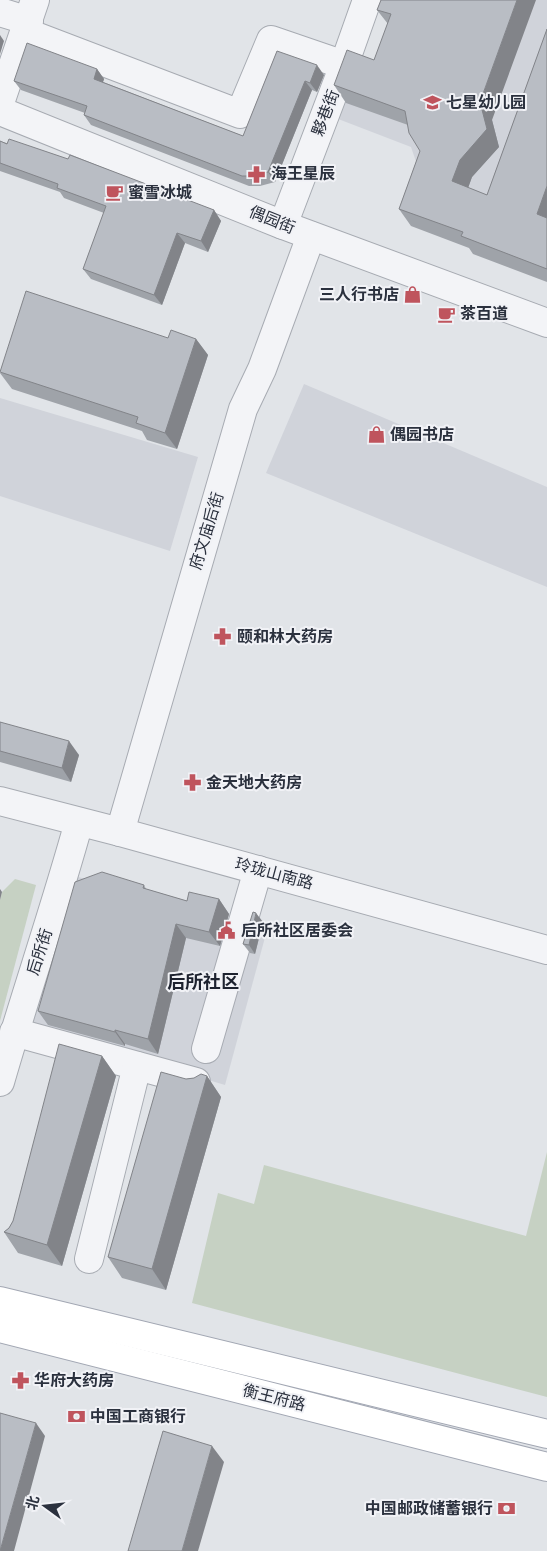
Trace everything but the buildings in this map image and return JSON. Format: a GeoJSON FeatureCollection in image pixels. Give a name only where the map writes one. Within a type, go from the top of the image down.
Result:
{"type":"FeatureCollection","features":[{"type":"Feature","properties":{"kind":"main road","name":"衡王府路"},"geometry":{"type":"LineString","coordinates":[[0,1300],[547,1434]]}},
{"type":"Feature","properties":{"kind":"main road","name":"衡王府路"},"geometry":{"type":"LineString","coordinates":[[0,1328],[547,1467]]}},
{"type":"Feature","properties":{"kind":"street","name":"夥巷街"},"geometry":{"type":"LineString","coordinates":[[283,225],[367,0]]}},
{"type":"Feature","properties":{"kind":"street"},"geometry":{"type":"LineString","coordinates":[[0,12],[30,18],[240,114],[272,40],[344,65]]}},
{"type":"Feature","properties":{"kind":"street"},"geometry":{"type":"LineString","coordinates":[[0,103],[30,18]]}},
{"type":"Feature","properties":{"kind":"street","name":"偶园街"},"geometry":{"type":"LineString","coordinates":[[0,111],[311,236],[547,323]]}},
{"type":"Feature","properties":{"kind":"street","name":"府文庙后街"},"geometry":{"type":"LineString","coordinates":[[120,832],[243,409],[262,369],[311,236]]}},
{"type":"Feature","properties":{"kind":"street","name":"玲珑山南路"},"geometry":{"type":"LineString","coordinates":[[0,802],[120,832],[547,950]]}},
{"type":"Feature","properties":{"kind":"street","name":"后所街"},"geometry":{"type":"LineString","coordinates":[[0,1082],[14,1032],[65,874],[79,822]]}},
{"type":"Feature","properties":{"kind":"street"},"geometry":{"type":"LineString","coordinates":[[206,1049],[258,870]]}},
{"type":"Feature","properties":{"kind":"street"},"geometry":{"type":"LineString","coordinates":[[14,1032],[60,1055],[137,1066],[204,1084]]}},
{"type":"Feature","properties":{"kind":"street"},"geometry":{"type":"LineString","coordinates":[[89,1258],[137,1066]]}},
{"type":"Feature","properties":{"kind":"shaded area","name":"七星幼儿园"},"geometry":{"type":"Polygon","coordinates":[[[505,0],[547,0],[547,47],[486,205],[423,182],[411,147],[333,117],[352,64],[428,87],[505,0]]]}},
{"type":"Feature","properties":{"kind":"shaded area"},"geometry":{"type":"Polygon","coordinates":[[[304,384],[547,487],[547,587],[266,473],[304,384]]]}},
{"type":"Feature","properties":{"kind":"shaded area"},"geometry":{"type":"Polygon","coordinates":[[[0,398],[198,457],[170,551],[0,496],[0,398]]]}},
{"type":"Feature","properties":{"kind":"shaded area"},"geometry":{"type":"Polygon","coordinates":[[[74,876],[157,896],[267,930],[225,1085],[31,1027],[74,876]]]}},
{"type":"Feature","properties":{"kind":"green space"},"geometry":{"type":"Polygon","coordinates":[[[15,879],[36,885],[0,1021],[0,900],[2,892],[15,879]]]}},
{"type":"Feature","properties":{"kind":"green space"},"geometry":{"type":"Polygon","coordinates":[[[547,1152],[547,1397],[192,1303],[218,1193],[254,1204],[264,1165],[526,1236],[547,1152]]]}},
{"type":"Feature","properties":{"kind":"place","name":"七星幼儿园"},"geometry":{"type":"Point","coordinates":[432,103]}},
{"type":"Feature","properties":{"kind":"place","name":"海王星辰"},"geometry":{"type":"Point","coordinates":[257,174]}},
{"type":"Feature","properties":{"kind":"place","name":"蜜雪冰城"},"geometry":{"type":"Point","coordinates":[114,193]}},
{"type":"Feature","properties":{"kind":"place","name":"三人行书店"},"geometry":{"type":"Point","coordinates":[413,295]}},
{"type":"Feature","properties":{"kind":"place","name":"茶百道"},"geometry":{"type":"Point","coordinates":[446,314]}},
{"type":"Feature","properties":{"kind":"place","name":"偶园书店"},"geometry":{"type":"Point","coordinates":[376,435]}},
{"type":"Feature","properties":{"kind":"place","name":"颐和林大药房"},"geometry":{"type":"Point","coordinates":[223,637]}},
{"type":"Feature","properties":{"kind":"place","name":"金天地大药房"},"geometry":{"type":"Point","coordinates":[192,783]}},
{"type":"Feature","properties":{"kind":"place","name":"后所社区居委会"},"geometry":{"type":"Point","coordinates":[227,931]}},
{"type":"Feature","properties":{"kind":"place","name":"华府大药房"},"geometry":{"type":"Point","coordinates":[20,1381]}},
{"type":"Feature","properties":{"kind":"place","name":"中国工商银行"},"geometry":{"type":"Point","coordinates":[76,1417]}},
{"type":"Feature","properties":{"kind":"place","name":"中国邮政储蓄银行"},"geometry":{"type":"Point","coordinates":[507,1509]}},
{"type":"Feature","properties":{"kind":"district","name":"后所社区"},"geometry":{"type":"Point","coordinates":[203,982]}}]}
